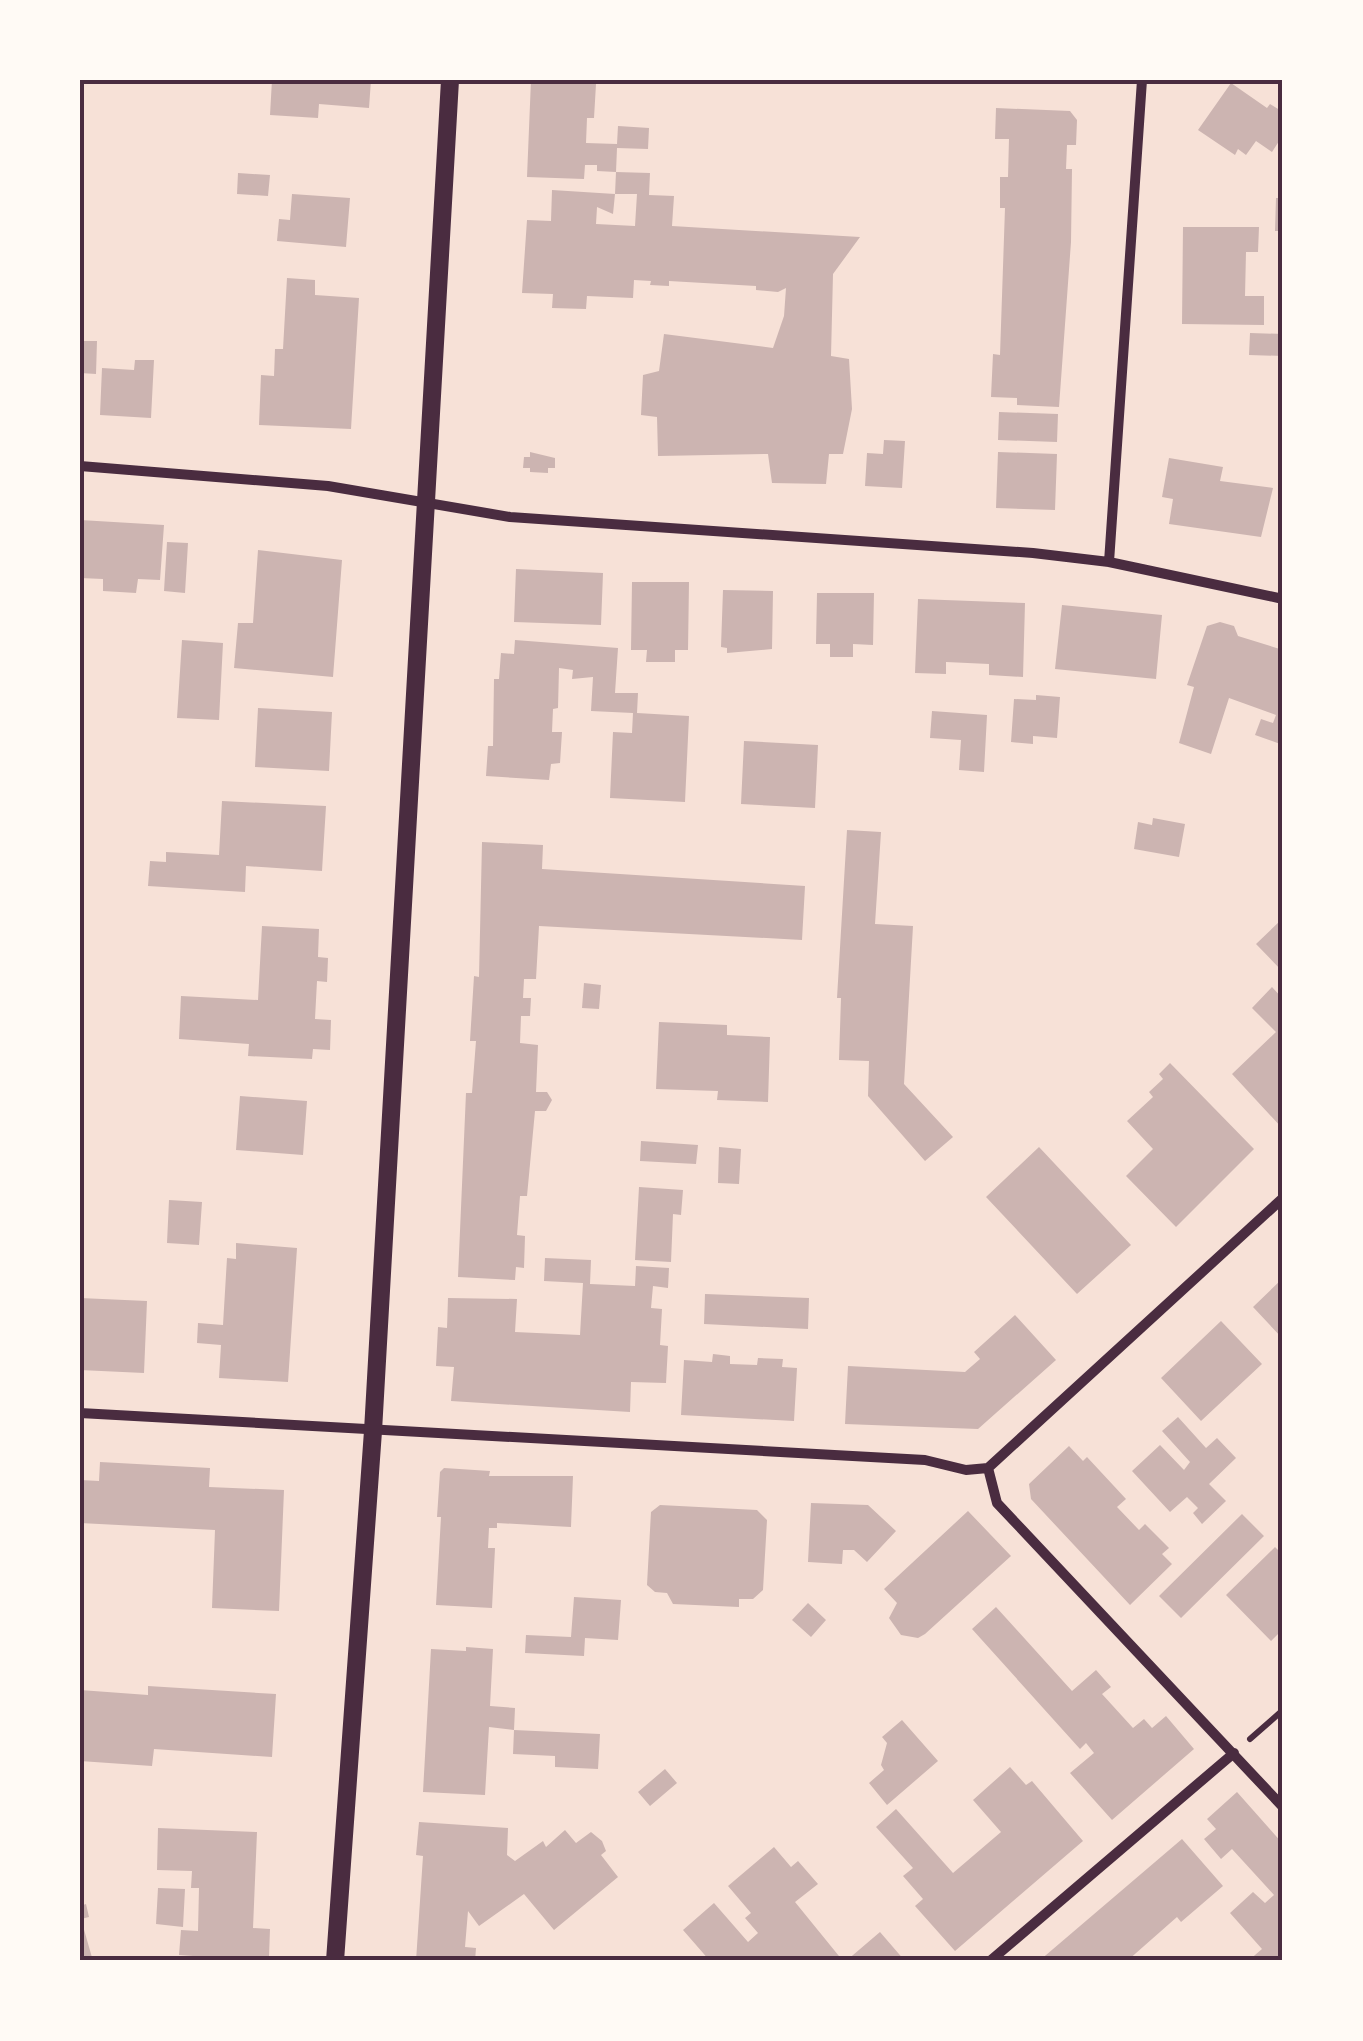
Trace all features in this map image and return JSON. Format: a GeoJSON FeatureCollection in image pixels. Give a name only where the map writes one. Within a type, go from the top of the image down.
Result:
{"type":"FeatureCollection","features":[{"type":"Feature","properties":{"kind":"street"},"geometry":{"type":"LineString","coordinates":[[335,1961],[373,1431],[450,80]]}},
{"type":"Feature","properties":{"kind":"street"},"geometry":{"type":"LineString","coordinates":[[1108,562],[1142,80]]}},
{"type":"Feature","properties":{"kind":"street"},"geometry":{"type":"LineString","coordinates":[[80,466],[328,486],[510,517],[941,546],[1108,562],[1283,599]]}},
{"type":"Feature","properties":{"kind":"street"},"geometry":{"type":"LineString","coordinates":[[80,1413],[924,1460],[966,1470],[988,1468],[1283,1198]]}},
{"type":"Feature","properties":{"kind":"street"},"geometry":{"type":"LineString","coordinates":[[988,1468],[997,1503],[1283,1806]]}},
{"type":"Feature","properties":{"kind":"street"},"geometry":{"type":"LineString","coordinates":[[990,1961],[1234,1753]]}},
{"type":"Feature","properties":{"kind":"path"},"geometry":{"type":"LineString","coordinates":[[1234,1753],[1283,1710]]}},
{"type":"Feature","properties":{"kind":"building"},"geometry":{"type":"Polygon","coordinates":[[[272,80],[371,80],[369,108],[319,104],[318,118],[270,115],[272,80]]]}},
{"type":"Feature","properties":{"kind":"building"},"geometry":{"type":"Polygon","coordinates":[[[531,80],[591,80],[596,84],[594,118],[587,118],[586,143],[617,144],[618,126],[649,128],[648,149],[617,148],[616,172],[597,171],[597,165],[585,165],[584,179],[527,177],[531,80]]]}},
{"type":"Feature","properties":{"kind":"building"},"geometry":{"type":"Polygon","coordinates":[[[1231,83],[1267,108],[1270,104],[1283,112],[1283,135],[1272,152],[1256,141],[1246,155],[1238,149],[1235,155],[1198,130],[1231,83]]]}},
{"type":"Feature","properties":{"kind":"building"},"geometry":{"type":"Polygon","coordinates":[[[996,108],[1070,111],[1077,120],[1076,145],[1067,145],[1066,169],[1072,169],[1071,242],[1059,407],[1017,405],[1017,398],[991,397],[993,354],[1000,355],[1005,208],[1000,208],[1000,177],[1008,177],[1009,139],[995,139],[996,108]]]}},
{"type":"Feature","properties":{"kind":"building"},"geometry":{"type":"Polygon","coordinates":[[[616,172],[650,173],[649,195],[674,196],[672,226],[860,237],[833,274],[831,356],[849,359],[852,409],[843,454],[829,454],[826,484],[772,483],[768,454],[658,456],[657,417],[641,415],[643,375],[659,371],[664,334],[773,348],[784,316],[786,288],[778,292],[756,290],[756,286],[669,281],[669,286],[634,280],[633,298],[587,296],[586,309],[552,308],[553,294],[522,293],[527,220],[551,221],[552,190],[615,194],[616,172]],[[615,194],[613,214],[597,207],[596,224],[635,226],[637,194],[615,194]]]}},
{"type":"Feature","properties":{"kind":"building"},"geometry":{"type":"Polygon","coordinates":[[[238,173],[270,175],[268,196],[237,194],[238,173]]]}},
{"type":"Feature","properties":{"kind":"building"},"geometry":{"type":"Polygon","coordinates":[[[292,194],[350,198],[346,247],[277,241],[279,219],[290,220],[292,194]]]}},
{"type":"Feature","properties":{"kind":"building"},"geometry":{"type":"Polygon","coordinates":[[[1276,198],[1283,198],[1283,231],[1275,231],[1276,198]]]}},
{"type":"Feature","properties":{"kind":"building"},"geometry":{"type":"Polygon","coordinates":[[[1183,227],[1259,227],[1258,252],[1246,252],[1245,296],[1264,296],[1264,325],[1182,324],[1183,227]]]}},
{"type":"Feature","properties":{"kind":"building"},"geometry":{"type":"Polygon","coordinates":[[[287,278],[315,280],[315,295],[359,298],[351,429],[259,425],[261,375],[274,376],[275,349],[283,349],[287,278]]]}},
{"type":"Feature","properties":{"kind":"building"},"geometry":{"type":"Polygon","coordinates":[[[1250,333],[1283,334],[1283,356],[1249,355],[1250,333]]]}},
{"type":"Feature","properties":{"kind":"building"},"geometry":{"type":"Polygon","coordinates":[[[80,341],[97,341],[96,374],[80,373],[80,341]]]}},
{"type":"Feature","properties":{"kind":"building"},"geometry":{"type":"Polygon","coordinates":[[[135,360],[154,360],[151,418],[100,415],[102,368],[134,370],[135,360]]]}},
{"type":"Feature","properties":{"kind":"building"},"geometry":{"type":"Polygon","coordinates":[[[999,412],[1058,414],[1057,442],[998,440],[999,412]]]}},
{"type":"Feature","properties":{"kind":"building"},"geometry":{"type":"Polygon","coordinates":[[[884,440],[905,441],[902,488],[865,486],[867,453],[883,454],[884,440]]]}},
{"type":"Feature","properties":{"kind":"building"},"geometry":{"type":"Polygon","coordinates":[[[530,452],[555,458],[555,468],[548,468],[548,473],[523,468],[524,457],[530,457],[530,452]]]}},
{"type":"Feature","properties":{"kind":"building"},"geometry":{"type":"Polygon","coordinates":[[[998,452],[1057,454],[1055,510],[996,508],[998,452]]]}},
{"type":"Feature","properties":{"kind":"building"},"geometry":{"type":"Polygon","coordinates":[[[1169,458],[1223,467],[1220,481],[1273,488],[1261,537],[1169,524],[1173,499],[1162,497],[1169,458]]]}},
{"type":"Feature","properties":{"kind":"building"},"geometry":{"type":"Polygon","coordinates":[[[80,520],[164,525],[160,580],[138,579],[136,593],[103,591],[103,579],[80,578],[80,520]]]}},
{"type":"Feature","properties":{"kind":"building"},"geometry":{"type":"Polygon","coordinates":[[[167,542],[188,543],[185,593],[164,591],[167,542]]]}},
{"type":"Feature","properties":{"kind":"building"},"geometry":{"type":"Polygon","coordinates":[[[258,550],[342,560],[333,677],[234,668],[238,623],[253,623],[258,550]]]}},
{"type":"Feature","properties":{"kind":"building"},"geometry":{"type":"Polygon","coordinates":[[[516,569],[603,573],[601,625],[514,622],[516,569]]]}},
{"type":"Feature","properties":{"kind":"building"},"geometry":{"type":"Polygon","coordinates":[[[632,582],[689,582],[688,650],[675,650],[675,662],[646,662],[647,650],[631,650],[632,582]]]}},
{"type":"Feature","properties":{"kind":"building"},"geometry":{"type":"Polygon","coordinates":[[[723,590],[773,591],[772,649],[727,653],[727,648],[721,647],[723,590]]]}},
{"type":"Feature","properties":{"kind":"building"},"geometry":{"type":"Polygon","coordinates":[[[817,593],[874,593],[873,645],[853,644],[853,657],[830,657],[830,644],[816,644],[817,593]]]}},
{"type":"Feature","properties":{"kind":"building"},"geometry":{"type":"Polygon","coordinates":[[[918,599],[1025,603],[1023,677],[989,675],[989,664],[946,662],[946,674],[915,673],[918,599]]]}},
{"type":"Feature","properties":{"kind":"building"},"geometry":{"type":"Polygon","coordinates":[[[1062,605],[1162,615],[1156,679],[1055,669],[1062,605]]]}},
{"type":"Feature","properties":{"kind":"building"},"geometry":{"type":"Polygon","coordinates":[[[1220,622],[1234,626],[1238,636],[1283,650],[1283,745],[1255,735],[1261,719],[1273,723],[1276,715],[1229,698],[1211,754],[1179,743],[1194,687],[1187,685],[1207,626],[1220,622]]]}},
{"type":"Feature","properties":{"kind":"building"},"geometry":{"type":"Polygon","coordinates":[[[182,640],[223,643],[219,720],[177,718],[182,640]]]}},
{"type":"Feature","properties":{"kind":"building"},"geometry":{"type":"Polygon","coordinates":[[[515,640],[618,648],[615,693],[638,693],[637,713],[689,716],[685,802],[610,798],[613,732],[632,733],[633,713],[591,711],[593,677],[572,679],[573,670],[559,668],[558,708],[553,709],[552,732],[562,732],[560,763],[551,764],[549,780],[486,776],[488,746],[493,746],[494,679],[499,679],[501,653],[514,654],[515,640]]]}},
{"type":"Feature","properties":{"kind":"building"},"geometry":{"type":"Polygon","coordinates":[[[1036,695],[1060,697],[1057,738],[1033,736],[1033,744],[1011,742],[1014,699],[1036,700],[1036,695]]]}},
{"type":"Feature","properties":{"kind":"building"},"geometry":{"type":"Polygon","coordinates":[[[258,708],[332,712],[329,771],[255,767],[258,708]]]}},
{"type":"Feature","properties":{"kind":"building"},"geometry":{"type":"Polygon","coordinates":[[[932,711],[987,715],[984,772],[959,770],[961,740],[930,738],[932,711]]]}},
{"type":"Feature","properties":{"kind":"building"},"geometry":{"type":"Polygon","coordinates":[[[744,741],[818,745],[815,808],[741,804],[744,741]]]}},
{"type":"Feature","properties":{"kind":"building"},"geometry":{"type":"Polygon","coordinates":[[[222,801],[326,806],[322,871],[246,866],[245,892],[148,886],[150,861],[166,862],[166,852],[219,855],[222,801]]]}},
{"type":"Feature","properties":{"kind":"building"},"geometry":{"type":"Polygon","coordinates":[[[1153,818],[1185,824],[1179,857],[1134,849],[1138,822],[1152,825],[1153,818]]]}},
{"type":"Feature","properties":{"kind":"building"},"geometry":{"type":"Polygon","coordinates":[[[847,830],[881,832],[875,924],[913,926],[904,1084],[953,1137],[925,1161],[868,1096],[869,1061],[839,1060],[841,998],[837,998],[847,830]]]}},
{"type":"Feature","properties":{"kind":"building"},"geometry":{"type":"Polygon","coordinates":[[[482,842],[543,845],[542,869],[805,886],[802,940],[539,926],[536,979],[524,979],[523,998],[531,998],[530,1016],[521,1016],[520,1043],[538,1045],[536,1092],[547,1092],[552,1100],[546,1111],[535,1111],[527,1196],[520,1196],[517,1235],[525,1236],[524,1268],[516,1267],[515,1280],[458,1277],[466,1093],[472,1093],[476,1041],[470,1041],[474,976],[479,977],[482,842]]]}},
{"type":"Feature","properties":{"kind":"building"},"geometry":{"type":"Polygon","coordinates":[[[1283,922],[1283,972],[1256,944],[1283,922]]]}},
{"type":"Feature","properties":{"kind":"building"},"geometry":{"type":"Polygon","coordinates":[[[262,926],[319,929],[318,957],[328,958],[327,982],[317,981],[315,1019],[331,1020],[330,1050],[313,1049],[312,1059],[248,1056],[249,1044],[179,1039],[181,996],[258,1000],[262,926]]]}},
{"type":"Feature","properties":{"kind":"building"},"geometry":{"type":"Polygon","coordinates":[[[584,983],[601,985],[599,1009],[582,1008],[584,983]]]}},
{"type":"Feature","properties":{"kind":"building"},"geometry":{"type":"Polygon","coordinates":[[[1272,987],[1283,999],[1283,1129],[1232,1074],[1276,1032],[1252,1008],[1272,987]]]}},
{"type":"Feature","properties":{"kind":"building"},"geometry":{"type":"Polygon","coordinates":[[[659,1022],[727,1025],[727,1035],[770,1037],[768,1102],[717,1100],[718,1091],[656,1089],[659,1022]]]}},
{"type":"Feature","properties":{"kind":"building"},"geometry":{"type":"Polygon","coordinates":[[[1170,1063],[1254,1149],[1176,1227],[1126,1176],[1153,1149],[1127,1121],[1153,1097],[1149,1092],[1163,1079],[1159,1074],[1170,1063]]]}},
{"type":"Feature","properties":{"kind":"building"},"geometry":{"type":"Polygon","coordinates":[[[240,1096],[307,1101],[303,1155],[236,1150],[240,1096]]]}},
{"type":"Feature","properties":{"kind":"building"},"geometry":{"type":"Polygon","coordinates":[[[641,1141],[698,1145],[696,1164],[640,1161],[641,1141]]]}},
{"type":"Feature","properties":{"kind":"building"},"geometry":{"type":"Polygon","coordinates":[[[719,1147],[741,1149],[739,1184],[718,1183],[719,1147]]]}},
{"type":"Feature","properties":{"kind":"building"},"geometry":{"type":"Polygon","coordinates":[[[1039,1147],[1131,1245],[1077,1294],[986,1197],[1039,1147]]]}},
{"type":"Feature","properties":{"kind":"building"},"geometry":{"type":"Polygon","coordinates":[[[639,1187],[683,1190],[681,1215],[673,1214],[671,1262],[635,1260],[639,1187]]]}},
{"type":"Feature","properties":{"kind":"building"},"geometry":{"type":"Polygon","coordinates":[[[169,1200],[202,1202],[199,1245],[167,1243],[169,1200]]]}},
{"type":"Feature","properties":{"kind":"building"},"geometry":{"type":"Polygon","coordinates":[[[236,1243],[297,1248],[288,1382],[219,1378],[221,1345],[197,1343],[198,1323],[223,1325],[227,1258],[236,1259],[236,1243]]]}},
{"type":"Feature","properties":{"kind":"building"},"geometry":{"type":"Polygon","coordinates":[[[545,1258],[591,1260],[590,1284],[635,1286],[636,1266],[669,1268],[668,1288],[653,1286],[651,1308],[662,1309],[660,1345],[668,1346],[666,1383],[631,1382],[630,1412],[451,1401],[454,1367],[436,1366],[438,1327],[447,1328],[448,1298],[517,1299],[515,1332],[580,1335],[583,1283],[544,1281],[545,1258]]]}},
{"type":"Feature","properties":{"kind":"building"},"geometry":{"type":"Polygon","coordinates":[[[1283,1278],[1283,1339],[1253,1307],[1283,1278]]]}},
{"type":"Feature","properties":{"kind":"building"},"geometry":{"type":"Polygon","coordinates":[[[705,1294],[809,1298],[808,1329],[704,1324],[705,1294]]]}},
{"type":"Feature","properties":{"kind":"building"},"geometry":{"type":"Polygon","coordinates":[[[80,1298],[147,1301],[144,1373],[80,1370],[80,1298]]]}},
{"type":"Feature","properties":{"kind":"building"},"geometry":{"type":"Polygon","coordinates":[[[1015,1315],[1056,1360],[978,1429],[845,1424],[848,1366],[965,1372],[980,1359],[974,1352],[1015,1315]]]}},
{"type":"Feature","properties":{"kind":"building"},"geometry":{"type":"Polygon","coordinates":[[[1221,1321],[1262,1364],[1201,1421],[1161,1378],[1221,1321]]]}},
{"type":"Feature","properties":{"kind":"building"},"geometry":{"type":"Polygon","coordinates":[[[713,1354],[730,1356],[730,1364],[757,1365],[758,1358],[783,1359],[782,1367],[797,1368],[794,1421],[681,1415],[684,1360],[712,1362],[713,1354]]]}},
{"type":"Feature","properties":{"kind":"building"},"geometry":{"type":"Polygon","coordinates":[[[1178,1417],[1206,1448],[1217,1438],[1236,1458],[1209,1484],[1226,1501],[1202,1524],[1193,1513],[1198,1508],[1187,1497],[1170,1512],[1132,1471],[1160,1445],[1184,1470],[1190,1462],[1162,1431],[1178,1417]]]}},
{"type":"Feature","properties":{"kind":"building"},"geometry":{"type":"Polygon","coordinates":[[[1069,1446],[1083,1461],[1087,1457],[1126,1499],[1117,1507],[1139,1530],[1145,1524],[1169,1548],[1162,1554],[1172,1564],[1130,1605],[1031,1499],[1029,1484],[1069,1446]]]}},
{"type":"Feature","properties":{"kind":"building"},"geometry":{"type":"Polygon","coordinates":[[[100,1462],[210,1468],[209,1487],[284,1490],[279,1611],[212,1608],[215,1530],[80,1523],[80,1480],[99,1481],[100,1462]]]}},
{"type":"Feature","properties":{"kind":"building"},"geometry":{"type":"Polygon","coordinates":[[[444,1468],[490,1471],[489,1476],[573,1476],[571,1527],[497,1523],[497,1528],[489,1528],[488,1548],[495,1548],[492,1608],[436,1605],[441,1517],[437,1517],[440,1472],[444,1468]]]}},
{"type":"Feature","properties":{"kind":"building"},"geometry":{"type":"Polygon","coordinates":[[[811,1503],[868,1505],[896,1531],[867,1562],[854,1550],[843,1550],[842,1564],[808,1562],[811,1503]]]}},
{"type":"Feature","properties":{"kind":"building"},"geometry":{"type":"Polygon","coordinates":[[[660,1505],[757,1510],[767,1520],[763,1590],[753,1599],[739,1599],[739,1607],[673,1604],[667,1593],[655,1592],[647,1585],[651,1512],[660,1505]]]}},
{"type":"Feature","properties":{"kind":"building"},"geometry":{"type":"Polygon","coordinates":[[[968,1511],[1011,1556],[925,1634],[918,1638],[901,1635],[889,1618],[897,1603],[884,1589],[968,1511]]]}},
{"type":"Feature","properties":{"kind":"building"},"geometry":{"type":"Polygon","coordinates":[[[1242,1514],[1264,1536],[1181,1618],[1159,1596],[1242,1514]]]}},
{"type":"Feature","properties":{"kind":"building"},"geometry":{"type":"Polygon","coordinates":[[[1275,1547],[1283,1555],[1283,1629],[1271,1641],[1226,1595],[1275,1547]]]}},
{"type":"Feature","properties":{"kind":"building"},"geometry":{"type":"Polygon","coordinates":[[[574,1597],[621,1600],[618,1640],[585,1638],[584,1656],[525,1653],[526,1635],[571,1637],[574,1597]]]}},
{"type":"Feature","properties":{"kind":"building"},"geometry":{"type":"Polygon","coordinates":[[[808,1603],[826,1620],[811,1637],[792,1620],[808,1603]]]}},
{"type":"Feature","properties":{"kind":"building"},"geometry":{"type":"Polygon","coordinates":[[[996,1607],[1072,1691],[1096,1670],[1111,1687],[1102,1694],[1133,1728],[1144,1719],[1152,1728],[1166,1716],[1194,1749],[1112,1820],[1070,1773],[1094,1753],[1086,1743],[1080,1749],[972,1629],[996,1607]]]}},
{"type":"Feature","properties":{"kind":"building"},"geometry":{"type":"Polygon","coordinates":[[[466,1647],[493,1649],[490,1706],[515,1708],[514,1730],[489,1727],[485,1795],[423,1792],[431,1649],[466,1651],[466,1647]]]}},
{"type":"Feature","properties":{"kind":"building"},"geometry":{"type":"Polygon","coordinates":[[[148,1686],[276,1694],[272,1757],[154,1749],[152,1766],[80,1761],[80,1690],[148,1695],[148,1686]]]}},
{"type":"Feature","properties":{"kind":"building"},"geometry":{"type":"Polygon","coordinates":[[[902,1720],[938,1761],[887,1805],[869,1783],[884,1770],[881,1765],[887,1743],[882,1737],[902,1720]]]}},
{"type":"Feature","properties":{"kind":"building"},"geometry":{"type":"Polygon","coordinates":[[[514,1730],[600,1734],[598,1769],[555,1767],[555,1756],[513,1754],[514,1730]]]}},
{"type":"Feature","properties":{"kind":"building"},"geometry":{"type":"Polygon","coordinates":[[[1010,1767],[1026,1785],[1032,1781],[1083,1841],[955,1951],[915,1906],[923,1899],[903,1876],[913,1868],[876,1827],[896,1809],[953,1873],[1001,1832],[973,1800],[1010,1767]]]}},
{"type":"Feature","properties":{"kind":"building"},"geometry":{"type":"Polygon","coordinates":[[[665,1769],[677,1783],[650,1806],[638,1792],[665,1769]]]}},
{"type":"Feature","properties":{"kind":"building"},"geometry":{"type":"Polygon","coordinates":[[[1237,1792],[1283,1844],[1283,1961],[1248,1961],[1262,1949],[1230,1913],[1253,1892],[1265,1903],[1274,1895],[1232,1849],[1221,1859],[1204,1839],[1216,1829],[1207,1819],[1237,1792]]]}},
{"type":"Feature","properties":{"kind":"building"},"geometry":{"type":"Polygon","coordinates":[[[419,1822],[508,1828],[507,1855],[515,1861],[543,1841],[546,1847],[565,1830],[576,1843],[591,1832],[602,1841],[606,1851],[601,1855],[618,1877],[554,1930],[524,1894],[479,1926],[468,1911],[465,1947],[476,1948],[475,1961],[416,1961],[423,1856],[416,1855],[419,1822]]]}},
{"type":"Feature","properties":{"kind":"building"},"geometry":{"type":"Polygon","coordinates":[[[158,1828],[257,1832],[253,1928],[270,1929],[269,1957],[193,1961],[193,1956],[179,1955],[181,1930],[198,1931],[199,1888],[191,1888],[192,1871],[157,1870],[158,1828]]]}},
{"type":"Feature","properties":{"kind":"building"},"geometry":{"type":"Polygon","coordinates":[[[1182,1839],[1223,1886],[1181,1922],[1177,1917],[1127,1961],[1039,1961],[1182,1839]]]}},
{"type":"Feature","properties":{"kind":"building"},"geometry":{"type":"Polygon","coordinates":[[[774,1847],[791,1867],[798,1861],[818,1884],[795,1902],[843,1961],[710,1961],[683,1930],[714,1903],[748,1942],[758,1933],[745,1918],[751,1913],[728,1886],[774,1847]]]}},
{"type":"Feature","properties":{"kind":"building"},"geometry":{"type":"Polygon","coordinates":[[[158,1888],[185,1889],[183,1927],[156,1924],[158,1888]]]}},
{"type":"Feature","properties":{"kind":"building"},"geometry":{"type":"Polygon","coordinates":[[[86,1904],[89,1917],[81,1919],[93,1961],[80,1961],[80,1906],[86,1904]]]}},
{"type":"Feature","properties":{"kind":"building"},"geometry":{"type":"Polygon","coordinates":[[[880,1932],[905,1961],[846,1961],[880,1932]]]}}]}
